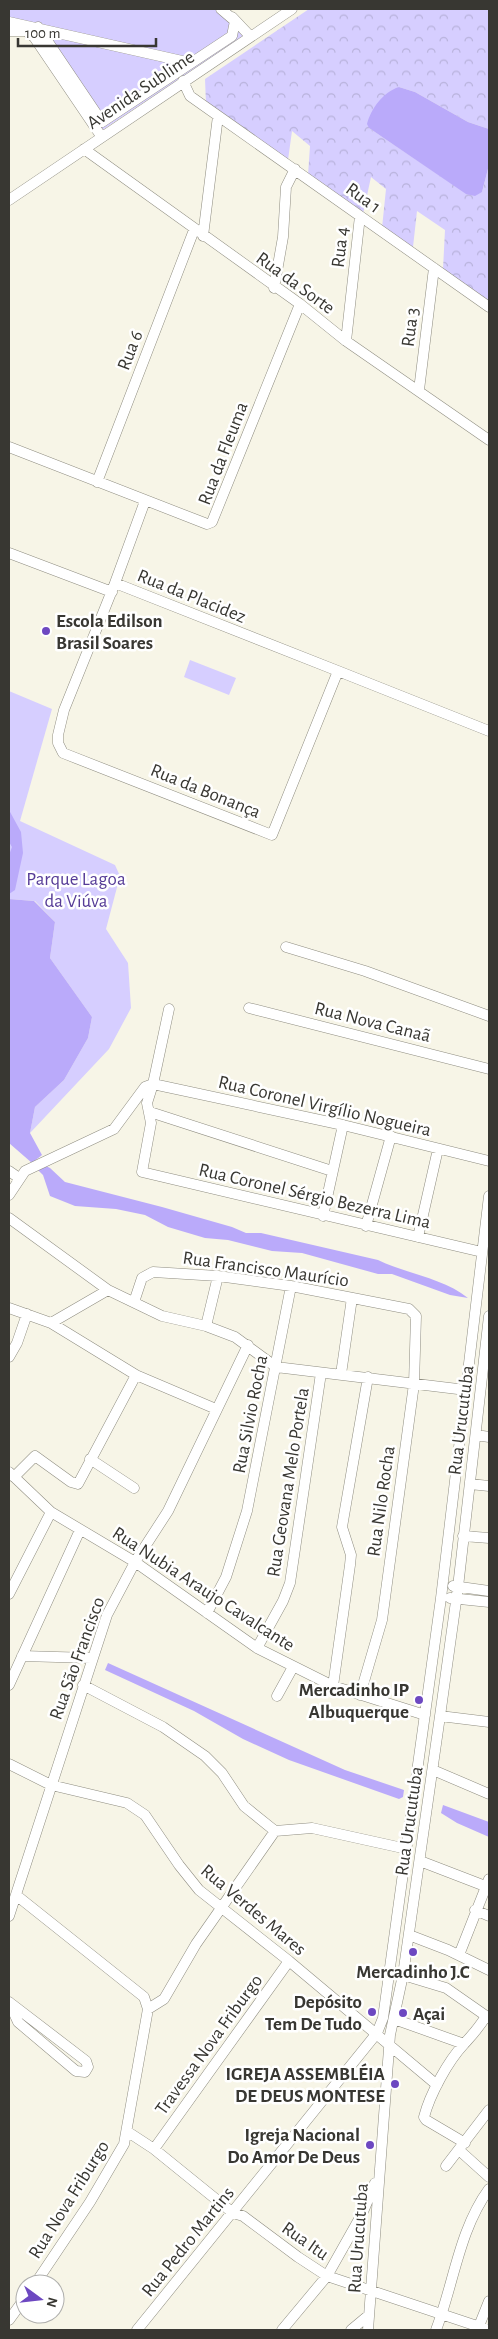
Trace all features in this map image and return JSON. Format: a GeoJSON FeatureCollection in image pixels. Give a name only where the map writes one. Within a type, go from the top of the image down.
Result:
{"type":"FeatureCollection","features":[{"type":"Feature","properties":{"kind":"street"},"geometry":{"type":"LineString","coordinates":[[222,9],[250,36]]}},
{"type":"Feature","properties":{"kind":"street","name":"Avenida Sublime"},"geometry":{"type":"LineString","coordinates":[[9,200],[101,136],[292,9]]}},
{"type":"Feature","properties":{"kind":"street"},"geometry":{"type":"LineString","coordinates":[[38,27],[102,122],[232,36],[235,21]]}},
{"type":"Feature","properties":{"kind":"street"},"geometry":{"type":"LineString","coordinates":[[9,22],[191,63]]}},
{"type":"Feature","properties":{"kind":"street"},"geometry":{"type":"LineString","coordinates":[[9,31],[26,31],[34,37],[101,136]]}},
{"type":"Feature","properties":{"kind":"street","name":"Rua 1"},"geometry":{"type":"LineString","coordinates":[[183,81],[190,96],[489,307]]}},
{"type":"Feature","properties":{"kind":"street"},"geometry":{"type":"LineString","coordinates":[[204,236],[218,116]]}},
{"type":"Feature","properties":{"kind":"street","name":"Rua da Sorte"},"geometry":{"type":"LineString","coordinates":[[84,148],[274,288],[300,304],[346,341],[489,440]]}},
{"type":"Feature","properties":{"kind":"street"},"geometry":{"type":"LineString","coordinates":[[274,288],[283,237],[286,187],[295,169]]}},
{"type":"Feature","properties":{"kind":"street","name":"Rua 4"},"geometry":{"type":"LineString","coordinates":[[346,341],[360,216]]}},
{"type":"Feature","properties":{"kind":"street","name":"Rua 6"},"geometry":{"type":"LineString","coordinates":[[97,482],[194,230]]}},
{"type":"Feature","properties":{"kind":"street","name":"Rua 3"},"geometry":{"type":"LineString","coordinates":[[419,390],[434,268]]}},
{"type":"Feature","properties":{"kind":"street","name":"Rua da Fleuma"},"geometry":{"type":"LineString","coordinates":[[9,447],[207,524],[215,520],[300,304]]}},
{"type":"Feature","properties":{"kind":"street","name":"Rua da Placidez"},"geometry":{"type":"LineString","coordinates":[[145,501],[113,588],[338,671]]}},
{"type":"Feature","properties":{"kind":"street"},"geometry":{"type":"LineString","coordinates":[[9,553],[113,588]]}},
{"type":"Feature","properties":{"kind":"street","name":"Rua da Bonança"},"geometry":{"type":"LineString","coordinates":[[113,588],[64,710],[58,735],[60,749],[63,753],[272,835],[338,671]]}},
{"type":"Feature","properties":{"kind":"street"},"geometry":{"type":"LineString","coordinates":[[338,671],[489,732]]}},
{"type":"Feature","properties":{"kind":"street"},"geometry":{"type":"LineString","coordinates":[[286,947],[365,971],[489,1016]]}},
{"type":"Feature","properties":{"kind":"street","name":"Rua Nova Canaã"},"geometry":{"type":"LineString","coordinates":[[249,1008],[489,1069]]}},
{"type":"Feature","properties":{"kind":"street"},"geometry":{"type":"LineString","coordinates":[[169,1009],[153,1084],[147,1103],[150,1112],[332,1172]]}},
{"type":"Feature","properties":{"kind":"street"},"geometry":{"type":"LineString","coordinates":[[9,1195],[19,1178],[36,1164],[114,1129],[145,1088],[153,1084]]}},
{"type":"Feature","properties":{"kind":"street","name":"Rua Coronel Virgílio Nogueira"},"geometry":{"type":"LineString","coordinates":[[153,1084],[343,1125],[489,1161]]}},
{"type":"Feature","properties":{"kind":"street","name":"Rua Coronel Sérgio Bezerra Lima"},"geometry":{"type":"LineString","coordinates":[[150,1112],[151,1123],[141,1172],[482,1252]]}},
{"type":"Feature","properties":{"kind":"street"},"geometry":{"type":"LineString","coordinates":[[323,1216],[343,1125]]}},
{"type":"Feature","properties":{"kind":"street"},"geometry":{"type":"LineString","coordinates":[[366,1226],[391,1136]]}},
{"type":"Feature","properties":{"kind":"street"},"geometry":{"type":"LineString","coordinates":[[418,1237],[438,1149]]}},
{"type":"Feature","properties":{"kind":"street"},"geometry":{"type":"LineString","coordinates":[[9,1171],[19,1178]]}},
{"type":"Feature","properties":{"kind":"street","name":"Rua Urucutuba"},"geometry":{"type":"LineString","coordinates":[[376,2033],[383,2018],[387,1998],[443,1584],[489,1196]]}},
{"type":"Feature","properties":{"kind":"street"},"geometry":{"type":"LineString","coordinates":[[9,1218],[108,1290],[162,1316],[206,1326],[248,1345],[276,1367],[466,1390]]}},
{"type":"Feature","properties":{"kind":"street","name":"Rua Francisco Maurício"},"geometry":{"type":"LineString","coordinates":[[134,1302],[142,1278],[153,1272],[218,1276],[291,1286],[412,1310]]}},
{"type":"Feature","properties":{"kind":"street"},"geometry":{"type":"LineString","coordinates":[[206,1326],[218,1276]]}},
{"type":"Feature","properties":{"kind":"street","name":"Rua Silvio Rocha"},"geometry":{"type":"LineString","coordinates":[[207,1613],[226,1577],[249,1502],[291,1286]]}},
{"type":"Feature","properties":{"kind":"street"},"geometry":{"type":"LineString","coordinates":[[51,1323],[108,1290]]}},
{"type":"Feature","properties":{"kind":"street"},"geometry":{"type":"LineString","coordinates":[[341,1374],[352,1298]]}},
{"type":"Feature","properties":{"kind":"street"},"geometry":{"type":"LineString","coordinates":[[9,1308],[51,1323],[136,1375],[216,1410]]}},
{"type":"Feature","properties":{"kind":"street","name":"Rua Nilo Rocha"},"geometry":{"type":"LineString","coordinates":[[360,1695],[382,1620],[414,1384],[416,1316],[412,1310]]}},
{"type":"Feature","properties":{"kind":"street"},"geometry":{"type":"LineString","coordinates":[[9,1357],[17,1343],[27,1314]]}},
{"type":"Feature","properties":{"kind":"street","name":"Rua Urucutuba"},"geometry":{"type":"LineString","coordinates":[[368,2330],[389,2046],[403,1975],[420,1861],[458,1587],[476,1435],[486,1386],[489,1316]]}},
{"type":"Feature","properties":{"kind":"street","name":"Rua São Francisco"},"geometry":{"type":"LineString","coordinates":[[9,1916],[91,1658],[107,1615],[135,1562],[168,1511],[194,1461],[216,1410],[248,1345]]}},
{"type":"Feature","properties":{"kind":"street","name":"Rua Geovana Melo Portela"},"geometry":{"type":"LineString","coordinates":[[257,1648],[283,1602],[290,1583],[321,1373]]}},
{"type":"Feature","properties":{"kind":"street"},"geometry":{"type":"LineString","coordinates":[[12,1474],[35,1456],[71,1482],[78,1484],[136,1375]]}},
{"type":"Feature","properties":{"kind":"street"},"geometry":{"type":"LineString","coordinates":[[333,1686],[351,1555],[342,1527],[368,1377]]}},
{"type":"Feature","properties":{"kind":"street"},"geometry":{"type":"LineString","coordinates":[[476,1435],[489,1437]]}},
{"type":"Feature","properties":{"kind":"street"},"geometry":{"type":"LineString","coordinates":[[90,1459],[134,1488]]}},
{"type":"Feature","properties":{"kind":"street","name":"Rua Nubia Araujo Cavalcante"},"geometry":{"type":"LineString","coordinates":[[12,1474],[51,1512],[135,1562],[257,1648],[333,1686],[425,1715]]}},
{"type":"Feature","properties":{"kind":"street"},"geometry":{"type":"LineString","coordinates":[[470,1484],[489,1486]]}},
{"type":"Feature","properties":{"kind":"street"},"geometry":{"type":"LineString","coordinates":[[9,1594],[51,1512]]}},
{"type":"Feature","properties":{"kind":"street"},"geometry":{"type":"LineString","coordinates":[[9,1685],[80,1530]]}},
{"type":"Feature","properties":{"kind":"street"},"geometry":{"type":"LineString","coordinates":[[463,1536],[489,1538]]}},
{"type":"Feature","properties":{"kind":"street"},"geometry":{"type":"LineString","coordinates":[[443,1584],[489,1590]]}},
{"type":"Feature","properties":{"kind":"street"},"geometry":{"type":"LineString","coordinates":[[441,1598],[489,1602]]}},
{"type":"Feature","properties":{"kind":"street"},"geometry":{"type":"LineString","coordinates":[[22,1656],[91,1658]]}},
{"type":"Feature","properties":{"kind":"street"},"geometry":{"type":"LineString","coordinates":[[277,1696],[293,1667]]}},
{"type":"Feature","properties":{"kind":"street"},"geometry":{"type":"LineString","coordinates":[[83,1685],[163,1727],[205,1756],[222,1773],[244,1806],[275,1831],[299,1828],[326,1830],[407,1849]]}},
{"type":"Feature","properties":{"kind":"street"},"geometry":{"type":"LineString","coordinates":[[440,1716],[489,1722]]}},
{"type":"Feature","properties":{"kind":"street","name":"Rua Verdes Mares"},"geometry":{"type":"LineString","coordinates":[[9,1764],[51,1785],[127,1803],[137,1808],[145,1815],[179,1865],[199,1890],[289,1960],[389,2046]]}},
{"type":"Feature","properties":{"kind":"street"},"geometry":{"type":"LineString","coordinates":[[433,1770],[489,1794]]}},
{"type":"Feature","properties":{"kind":"street"},"geometry":{"type":"LineString","coordinates":[[16,1895],[144,1997],[148,2009],[164,1999],[196,1944],[275,1831]]}},
{"type":"Feature","properties":{"kind":"street"},"geometry":{"type":"LineString","coordinates":[[420,1861],[487,1882],[459,1955]]}},
{"type":"Feature","properties":{"kind":"street"},"geometry":{"type":"LineString","coordinates":[[475,1910],[489,1916]]}},
{"type":"Feature","properties":{"kind":"street"},"geometry":{"type":"LineString","coordinates":[[409,1935],[459,1955],[489,1970]]}},
{"type":"Feature","properties":{"kind":"street","name":"Travessa Nova Friburgo"},"geometry":{"type":"LineString","coordinates":[[154,2149],[289,1960]]}},
{"type":"Feature","properties":{"kind":"street"},"geometry":{"type":"LineString","coordinates":[[403,1975],[446,1988],[488,2017],[475,2035],[464,2044],[437,2085],[424,2117],[462,2146],[489,2177]]}},
{"type":"Feature","properties":{"kind":"street"},"geometry":{"type":"LineString","coordinates":[[9,2002],[36,2020],[86,2060],[87,2069],[79,2073],[18,2022],[9,2002]]}},
{"type":"Feature","properties":{"kind":"street","name":"Rua Nova Friburgo"},"geometry":{"type":"LineString","coordinates":[[42,2274],[99,2187],[124,2144],[128,2132],[148,2009]]}},
{"type":"Feature","properties":{"kind":"street"},"geometry":{"type":"LineString","coordinates":[[394,2019],[464,2044]]}},
{"type":"Feature","properties":{"kind":"street"},"geometry":{"type":"LineString","coordinates":[[28,2030],[36,2020]]}},
{"type":"Feature","properties":{"kind":"street","name":"Rua Pedro Martins"},"geometry":{"type":"LineString","coordinates":[[137,2330],[376,2033]]}},
{"type":"Feature","properties":{"kind":"street"},"geometry":{"type":"LineString","coordinates":[[47,2046],[56,2036]]}},
{"type":"Feature","properties":{"kind":"street"},"geometry":{"type":"LineString","coordinates":[[389,2046],[437,2085]]}},
{"type":"Feature","properties":{"kind":"street"},"geometry":{"type":"LineString","coordinates":[[446,2166],[489,2110]]}},
{"type":"Feature","properties":{"kind":"street","name":"Rua Itu"},"geometry":{"type":"LineString","coordinates":[[128,2132],[154,2149],[233,2213],[243,2216],[327,2276],[484,2328]]}},
{"type":"Feature","properties":{"kind":"street"},"geometry":{"type":"LineString","coordinates":[[282,2330],[327,2276],[362,2214],[379,2175]]}},
{"type":"Feature","properties":{"kind":"street"},"geometry":{"type":"LineString","coordinates":[[436,2330],[470,2218],[489,2189]]}},
{"type":"Feature","properties":{"kind":"street"},"geometry":{"type":"LineString","coordinates":[[484,2328],[489,2301]]}},
{"type":"Feature","properties":{"kind":"street"},"geometry":{"type":"LineString","coordinates":[[351,2330],[369,2315]]}},
{"type":"Feature","properties":{"kind":"green space"},"geometry":{"type":"Polygon","coordinates":[[[9,9],[221,9],[243,36],[101,131],[38,35],[9,27],[9,9]]]}},
{"type":"Feature","properties":{"kind":"green space"},"geometry":{"type":"Polygon","coordinates":[[[309,9],[489,9],[489,129],[468,122],[415,92],[399,87],[369,128],[467,194],[482,192],[489,165],[489,301],[443,269],[445,230],[417,211],[413,247],[382,228],[386,189],[371,177],[363,214],[308,175],[310,146],[292,131],[288,160],[206,104],[205,79],[309,9]]]}},
{"type":"Feature","properties":{"kind":"green space"},"geometry":{"type":"Polygon","coordinates":[[[190,660],[236,678],[229,695],[184,677],[190,660]]]}},
{"type":"Feature","properties":{"kind":"green space","name":"Parque Lagoa da Viúva"},"geometry":{"type":"Polygon","coordinates":[[[9,691],[52,709],[20,821],[115,865],[120,876],[106,929],[128,963],[131,1008],[109,1049],[30,1133],[35,1107],[64,1080],[88,1038],[92,1017],[50,958],[55,922],[35,901],[9,899],[9,691]]]}},
{"type":"Feature","properties":{"kind":"shaded area"},"geometry":{"type":"Polygon","coordinates":[[[399,87],[415,92],[468,122],[489,129],[489,165],[482,192],[475,196],[466,194],[369,128],[367,124],[369,118],[378,102],[393,89],[399,87]]]}},
{"type":"Feature","properties":{"kind":"shaded area"},"geometry":{"type":"Polygon","coordinates":[[[9,810],[21,832],[23,853],[15,890],[9,894],[9,855],[12,847],[9,842],[9,810]]]}},
{"type":"Feature","properties":{"kind":"shaded area"},"geometry":{"type":"Polygon","coordinates":[[[9,899],[34,901],[55,922],[50,958],[92,1017],[88,1038],[64,1080],[35,1107],[30,1133],[42,1155],[32,1163],[9,1143],[9,899]]]}},
{"type":"Feature","properties":{"kind":"shaded area"},"geometry":{"type":"Polygon","coordinates":[[[40,1163],[50,1168],[65,1182],[162,1207],[232,1227],[246,1233],[261,1233],[378,1260],[436,1281],[468,1298],[450,1295],[392,1274],[378,1274],[302,1253],[272,1251],[228,1240],[205,1238],[168,1227],[145,1215],[116,1209],[75,1206],[50,1196],[43,1175],[34,1166],[40,1163]]]}},
{"type":"Feature","properties":{"kind":"shaded area"},"geometry":{"type":"Polygon","coordinates":[[[108,1663],[345,1770],[404,1790],[403,1797],[399,1799],[289,1760],[243,1739],[194,1711],[105,1670],[108,1663]]]}},
{"type":"Feature","properties":{"kind":"shaded area"},"geometry":{"type":"Polygon","coordinates":[[[443,1805],[489,1822],[489,1837],[457,1823],[441,1813],[443,1805]]]}},
{"type":"Feature","properties":{"kind":"place","name":"Escola Edilson Brasil Soares"},"geometry":{"type":"Point","coordinates":[46,631]}},
{"type":"Feature","properties":{"kind":"place","name":"Mercadinho IP Albuquerque"},"geometry":{"type":"Point","coordinates":[419,1700]}},
{"type":"Feature","properties":{"kind":"place","name":"Mercadinho J.C"},"geometry":{"type":"Point","coordinates":[413,1952]}},
{"type":"Feature","properties":{"kind":"place","name":"Depósito Tem De Tudo"},"geometry":{"type":"Point","coordinates":[372,2012]}},
{"type":"Feature","properties":{"kind":"place","name":"Açai"},"geometry":{"type":"Point","coordinates":[403,2013]}},
{"type":"Feature","properties":{"kind":"place","name":"IGREJA ASSEMBLÉIA DE DEUS MONTESE"},"geometry":{"type":"Point","coordinates":[395,2084]}},
{"type":"Feature","properties":{"kind":"place","name":"Igreja Nacional Do Amor De Deus"},"geometry":{"type":"Point","coordinates":[370,2145]}}]}
